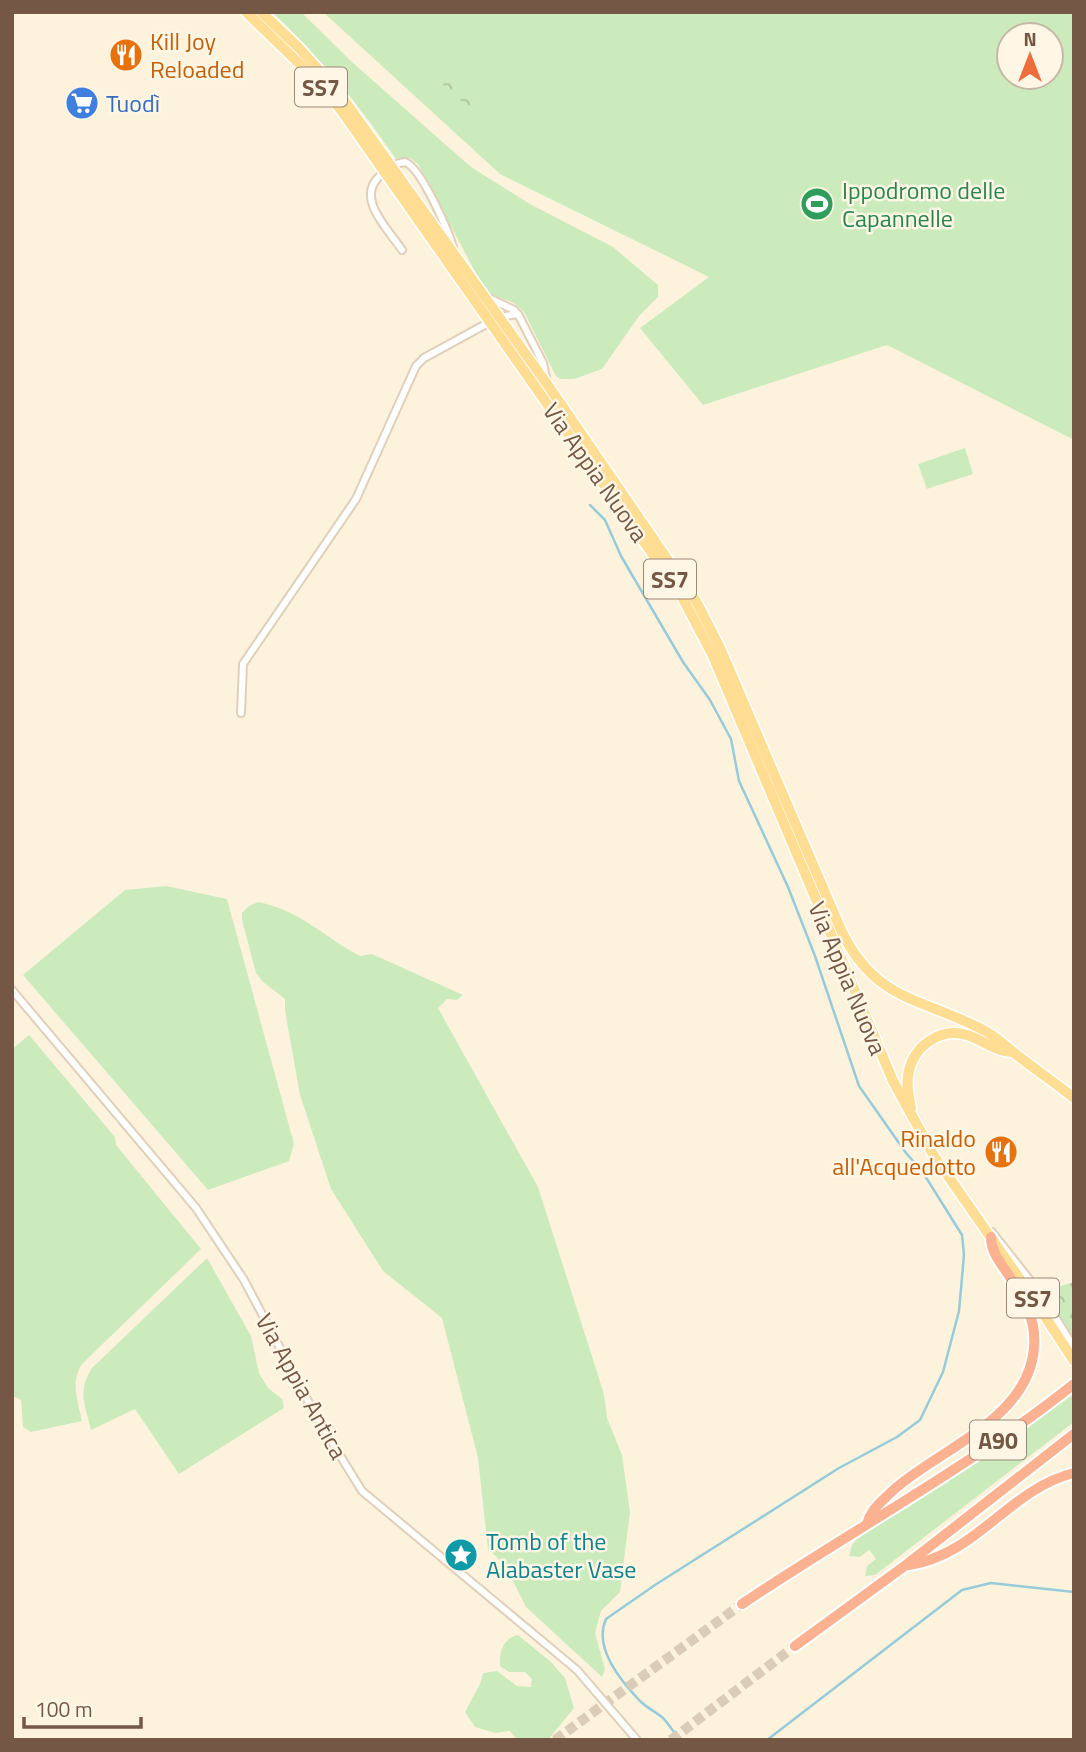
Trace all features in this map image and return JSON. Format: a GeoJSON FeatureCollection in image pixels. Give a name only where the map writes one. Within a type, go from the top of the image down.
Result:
{"type":"FeatureCollection","features":[{"type":"Feature","properties":{"kind":"highway"},"geometry":{"type":"LineString","coordinates":[[867,1524],[870,1514],[895,1487],[962,1443],[1003,1409],[1019,1391],[1029,1373],[1034,1348],[1034,1324],[1025,1302],[991,1248],[991,1237]]}},
{"type":"Feature","properties":{"kind":"highway","name":"A90"},"geometry":{"type":"LineString","coordinates":[[742,1604],[1020,1425],[1074,1384]]}},
{"type":"Feature","properties":{"kind":"highway","name":"A90"},"geometry":{"type":"LineString","coordinates":[[795,1646],[906,1565],[1074,1434]]}},
{"type":"Feature","properties":{"kind":"highway"},"geometry":{"type":"LineString","coordinates":[[906,1565],[928,1562],[946,1555],[1027,1495],[1074,1473]]}},
{"type":"Feature","properties":{"kind":"main road","name":"Via Appia Nuova"},"geometry":{"type":"LineString","coordinates":[[246,12],[310,74],[341,110],[456,256],[484,295],[494,320],[547,384],[671,561],[720,648],[841,930],[853,952],[872,975],[895,991],[993,1036],[1074,1098]]}},
{"type":"Feature","properties":{"kind":"main road","name":"Via Appia Nuova"},"geometry":{"type":"LineString","coordinates":[[261,12],[299,48],[336,89],[388,169],[675,585],[713,656],[876,1044],[914,1121],[934,1156],[1074,1361]]}},
{"type":"Feature","properties":{"kind":"main road"},"geometry":{"type":"LineString","coordinates":[[914,1121],[907,1088],[908,1073],[915,1056],[926,1043],[941,1035],[961,1034],[984,1041],[1003,1052],[1013,1052]]}},
{"type":"Feature","properties":{"kind":"street"},"geometry":{"type":"LineString","coordinates":[[402,250],[370,200],[372,184],[388,169],[407,162],[416,169],[448,232],[456,256]]}},
{"type":"Feature","properties":{"kind":"street"},"geometry":{"type":"LineString","coordinates":[[484,295],[517,314],[543,363],[547,384]]}},
{"type":"Feature","properties":{"kind":"street"},"geometry":{"type":"LineString","coordinates":[[241,713],[243,664],[352,505],[414,368],[424,358],[494,320],[517,314]]}},
{"type":"Feature","properties":{"kind":"street","name":"Via Appia Antica"},"geometry":{"type":"LineString","coordinates":[[12,990],[196,1208],[214,1233],[244,1280],[317,1418],[362,1491],[577,1670],[637,1740]]}},
{"type":"Feature","properties":{"kind":"street","name":"Via Appia Nuova"},"geometry":{"type":"LineString","coordinates":[[972,1210],[1006,1247],[1040,1293],[1074,1347]]}},
{"type":"Feature","properties":{"kind":"green space"},"geometry":{"type":"Polygon","coordinates":[[[272,12],[301,12],[353,63],[471,167],[530,204],[613,247],[658,285],[658,297],[639,316],[602,369],[574,379],[560,379],[556,376],[524,312],[514,303],[489,293],[479,279],[418,164],[410,158],[396,159],[338,82],[272,12]]]}},
{"type":"Feature","properties":{"kind":"green space","name":"Ippodromo delle Capannelle"},"geometry":{"type":"Polygon","coordinates":[[[323,12],[1074,12],[1074,440],[887,345],[703,405],[640,328],[709,277],[500,174],[323,12]]]}},
{"type":"Feature","properties":{"kind":"green space"},"geometry":{"type":"Polygon","coordinates":[[[435,52],[484,101],[475,113],[441,83],[446,78],[430,60],[435,52]]]}},
{"type":"Feature","properties":{"kind":"green space"},"geometry":{"type":"Polygon","coordinates":[[[965,448],[973,474],[927,489],[918,464],[965,448]]]}},
{"type":"Feature","properties":{"kind":"green space"},"geometry":{"type":"Polygon","coordinates":[[[166,886],[227,899],[294,1144],[289,1161],[208,1190],[23,975],[125,890],[166,886]]]}},
{"type":"Feature","properties":{"kind":"green space"},"geometry":{"type":"Polygon","coordinates":[[[258,902],[287,911],[360,956],[372,954],[463,995],[457,1000],[447,999],[438,1008],[538,1187],[604,1394],[607,1418],[622,1455],[630,1512],[620,1592],[601,1611],[595,1633],[605,1669],[602,1677],[526,1607],[505,1565],[488,1549],[478,1458],[442,1318],[383,1271],[331,1189],[300,1095],[285,999],[256,973],[242,920],[242,913],[258,902]]]}},
{"type":"Feature","properties":{"kind":"green space"},"geometry":{"type":"Polygon","coordinates":[[[29,1035],[115,1137],[116,1145],[201,1249],[82,1364],[76,1385],[82,1421],[31,1432],[23,1427],[21,1400],[12,1396],[12,1049],[29,1035]]]}},
{"type":"Feature","properties":{"kind":"green space"},"geometry":{"type":"Polygon","coordinates":[[[207,1258],[251,1336],[259,1373],[268,1388],[282,1399],[284,1408],[179,1474],[135,1409],[91,1430],[85,1406],[85,1384],[92,1368],[207,1258]]]}},
{"type":"Feature","properties":{"kind":"green space"},"geometry":{"type":"Polygon","coordinates":[[[1074,1282],[1074,1344],[1051,1299],[1057,1287],[1074,1282]]]}},
{"type":"Feature","properties":{"kind":"green space"},"geometry":{"type":"Polygon","coordinates":[[[1074,1394],[1074,1422],[875,1575],[865,1576],[867,1566],[876,1559],[869,1550],[860,1557],[849,1556],[852,1545],[858,1538],[979,1461],[1074,1394]]]}},
{"type":"Feature","properties":{"kind":"green space"},"geometry":{"type":"Polygon","coordinates":[[[518,1635],[551,1662],[565,1678],[574,1708],[548,1740],[517,1740],[510,1731],[495,1733],[475,1727],[465,1712],[483,1673],[497,1671],[517,1686],[531,1687],[532,1679],[525,1672],[509,1672],[500,1666],[503,1646],[518,1635]]]}},
{"type":"Feature","properties":{"kind":"waterway"},"geometry":{"type":"LineString","coordinates":[[590,505],[605,520],[621,556],[731,739],[739,781],[788,887],[815,956],[859,1086],[906,1153],[922,1171],[962,1235],[964,1255],[959,1311],[943,1372],[920,1420],[897,1437],[839,1468],[606,1619],[603,1641],[617,1674],[643,1703],[663,1718],[680,1740]]}},
{"type":"Feature","properties":{"kind":"waterway"},"geometry":{"type":"LineString","coordinates":[[767,1740],[962,1590],[991,1583],[1074,1592]]}},
{"type":"Feature","properties":{"kind":"tunnel"},"geometry":{"type":"LineString","coordinates":[[555,1740],[742,1604]]}},
{"type":"Feature","properties":{"kind":"tunnel"},"geometry":{"type":"LineString","coordinates":[[671,1740],[795,1646]]}},
{"type":"Feature","properties":{"kind":"place","name":"Kill Joy Reloaded"},"geometry":{"type":"Point","coordinates":[126,55]}},
{"type":"Feature","properties":{"kind":"place","name":"Tuodì"},"geometry":{"type":"Point","coordinates":[82,103]}},
{"type":"Feature","properties":{"kind":"place","name":"Ippodromo delle Capannelle"},"geometry":{"type":"Point","coordinates":[817,204]}},
{"type":"Feature","properties":{"kind":"place","name":"Rinaldo all'Acquedotto"},"geometry":{"type":"Point","coordinates":[1001,1152]}},
{"type":"Feature","properties":{"kind":"place","name":"Tomb of the Alabaster Vase"},"geometry":{"type":"Point","coordinates":[461,1555]}}]}
